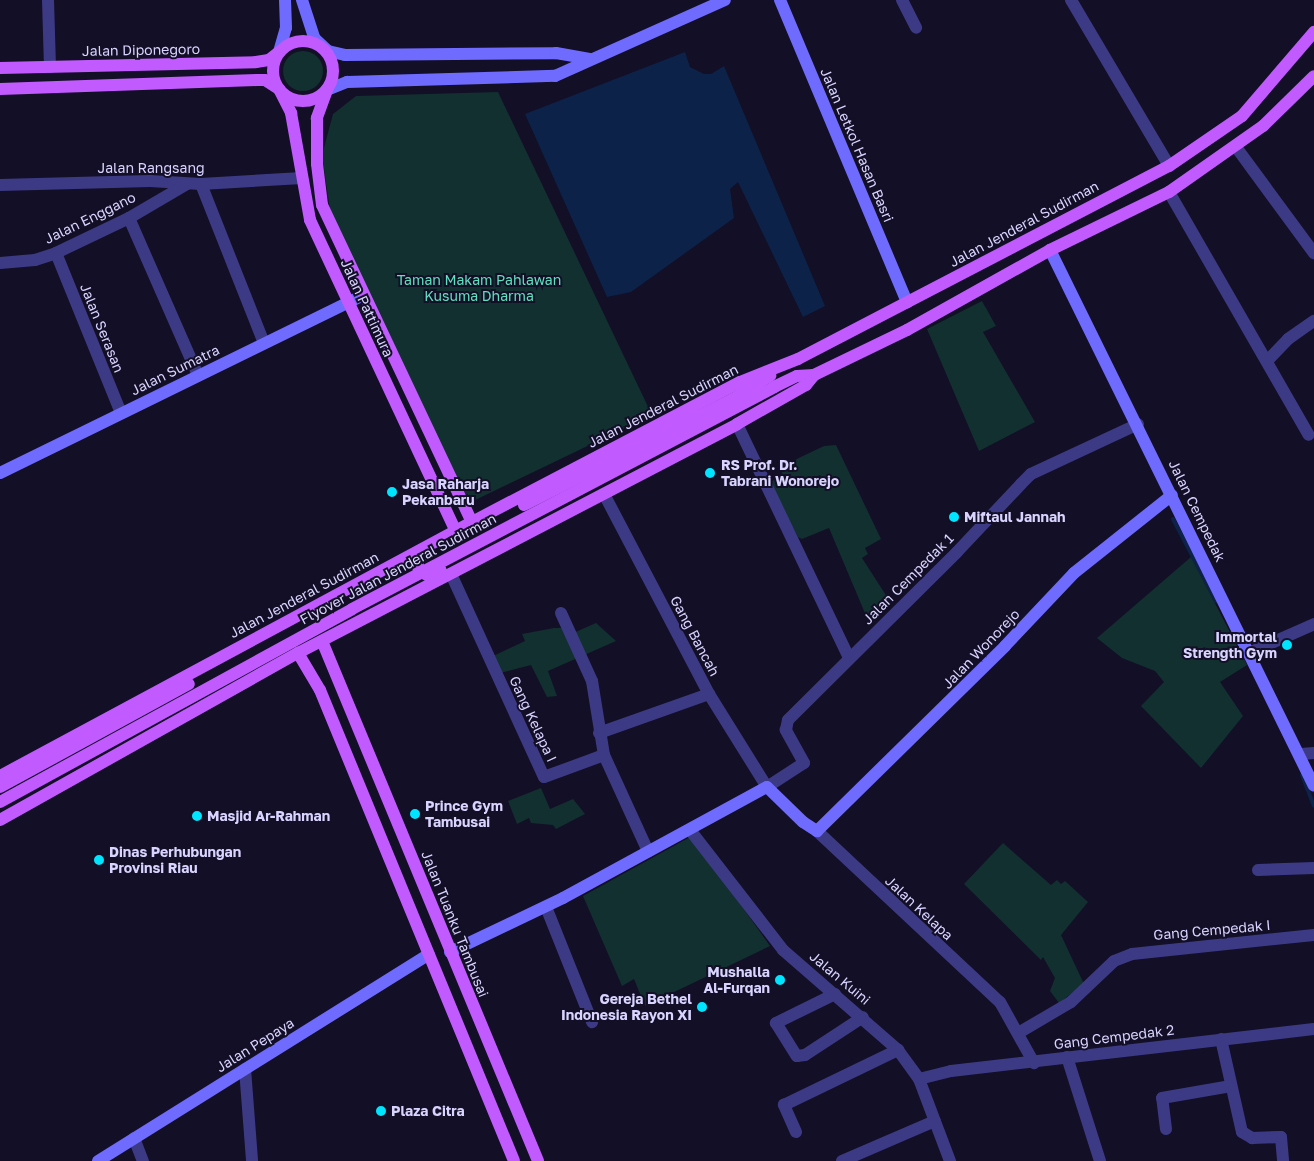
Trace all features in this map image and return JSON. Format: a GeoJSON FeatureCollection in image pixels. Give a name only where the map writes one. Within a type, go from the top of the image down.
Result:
{"type":"FeatureCollection","features":[{"type":"Feature","properties":{"kind":"main road","name":"Jalan Jenderal Sudirman"},"geometry":{"type":"LineString","coordinates":[[0,776],[130,704],[740,382],[798,360],[1169,166],[1242,116],[1314,32]]}},
{"type":"Feature","properties":{"kind":"main road"},"geometry":{"type":"LineString","coordinates":[[0,88],[265,80],[293,100],[312,100],[327,90],[331,82],[333,65],[321,47],[300,40],[279,52],[273,71],[279,89]]}},
{"type":"Feature","properties":{"kind":"main road","name":"Jalan Diponegoro"},"geometry":{"type":"LineString","coordinates":[[0,68],[256,62],[272,58],[279,52]]}},
{"type":"Feature","properties":{"kind":"main road"},"geometry":{"type":"LineString","coordinates":[[0,820],[146,736],[298,653],[737,424],[806,385],[814,375],[906,330],[1050,250],[1169,192],[1236,147],[1312,82]]}},
{"type":"Feature","properties":{"kind":"main road","name":"Jalan Pattimura"},"geometry":{"type":"LineString","coordinates":[[279,89],[292,113],[310,220],[456,531]]}},
{"type":"Feature","properties":{"kind":"main road","name":"Jalan Pattimura"},"geometry":{"type":"LineString","coordinates":[[327,90],[316,118],[320,195],[364,295],[472,522]]}},
{"type":"Feature","properties":{"kind":"main road","name":"Flyover Jalan Jenderal Sudirman"},"geometry":{"type":"LineString","coordinates":[[0,802],[735,403],[798,360]]}},
{"type":"Feature","properties":{"kind":"main road","name":"Flyover Jalan Jenderal Sudirman"},"geometry":{"type":"LineString","coordinates":[[0,787],[465,535],[735,403],[798,376],[814,375]]}},
{"type":"Feature","properties":{"kind":"main road"},"geometry":{"type":"LineString","coordinates":[[456,531],[446,541],[419,556],[416,564],[422,574],[433,575],[526,526],[542,526]]}},
{"type":"Feature","properties":{"kind":"main road"},"geometry":{"type":"LineString","coordinates":[[309,609],[298,653],[320,690],[514,1161]]}},
{"type":"Feature","properties":{"kind":"main road"},"geometry":{"type":"LineString","coordinates":[[287,621],[322,642]]}},
{"type":"Feature","properties":{"kind":"main road","name":"Jalan Tuanku Tambusai"},"geometry":{"type":"LineString","coordinates":[[322,642],[538,1161]]}},
{"type":"Feature","properties":{"kind":"main road"},"geometry":{"type":"LineString","coordinates":[[130,704],[158,696],[187,681],[199,687],[196,700],[166,717],[146,736]]}},
{"type":"Feature","properties":{"kind":"street"},"geometry":{"type":"LineString","coordinates":[[48,0],[50,67]]}},
{"type":"Feature","properties":{"kind":"street"},"geometry":{"type":"LineString","coordinates":[[279,52],[286,28],[285,0]]}},
{"type":"Feature","properties":{"kind":"street"},"geometry":{"type":"LineString","coordinates":[[302,0],[309,29],[321,47],[345,55],[556,53],[589,59]]}},
{"type":"Feature","properties":{"kind":"street"},"geometry":{"type":"LineString","coordinates":[[327,90],[347,82],[555,76],[589,59],[725,0]]}},
{"type":"Feature","properties":{"kind":"street","name":"Jalan Letkol Hasan Basri"},"geometry":{"type":"LineString","coordinates":[[780,0],[907,302]]}},
{"type":"Feature","properties":{"kind":"street"},"geometry":{"type":"LineString","coordinates":[[902,0],[916,28]]}},
{"type":"Feature","properties":{"kind":"street"},"geometry":{"type":"LineString","coordinates":[[1071,0],[1169,166]]}},
{"type":"Feature","properties":{"kind":"street"},"geometry":{"type":"LineString","coordinates":[[1236,147],[1314,253]]}},
{"type":"Feature","properties":{"kind":"street","name":"Jalan Rangsang"},"geometry":{"type":"LineString","coordinates":[[0,185],[150,181],[201,184],[302,178]]}},
{"type":"Feature","properties":{"kind":"street","name":"Jalan Enggano"},"geometry":{"type":"LineString","coordinates":[[0,263],[35,260],[56,253],[129,218],[187,184]]}},
{"type":"Feature","properties":{"kind":"street"},"geometry":{"type":"LineString","coordinates":[[201,184],[264,343]]}},
{"type":"Feature","properties":{"kind":"street"},"geometry":{"type":"LineString","coordinates":[[1169,192],[1309,435]]}},
{"type":"Feature","properties":{"kind":"street"},"geometry":{"type":"LineString","coordinates":[[129,218],[198,375]]}},
{"type":"Feature","properties":{"kind":"street","name":"Jalan Cempedak"},"geometry":{"type":"LineString","coordinates":[[1050,250],[1138,424],[1249,653],[1301,754],[1314,786]]}},
{"type":"Feature","properties":{"kind":"street","name":"Jalan Serasan"},"geometry":{"type":"LineString","coordinates":[[56,253],[121,413]]}},
{"type":"Feature","properties":{"kind":"street","name":"Jalan Sumatra"},"geometry":{"type":"LineString","coordinates":[[0,473],[364,295]]}},
{"type":"Feature","properties":{"kind":"street"},"geometry":{"type":"LineString","coordinates":[[1267,361],[1288,339],[1314,322]]}},
{"type":"Feature","properties":{"kind":"street"},"geometry":{"type":"LineString","coordinates":[[737,424],[849,658]]}},
{"type":"Feature","properties":{"kind":"street","name":"Jalan Cempedak 1"},"geometry":{"type":"LineString","coordinates":[[767,787],[803,766],[804,759],[786,730],[786,724],[1032,474],[1138,424]]}},
{"type":"Feature","properties":{"kind":"street","name":"Gang Bancah"},"geometry":{"type":"LineString","coordinates":[[604,494],[709,694],[767,787]]}},
{"type":"Feature","properties":{"kind":"street","name":"Jalan Wonorejo"},"geometry":{"type":"LineString","coordinates":[[817,831],[1005,646],[1074,573],[1172,495]]}},
{"type":"Feature","properties":{"kind":"street","name":"Gang Kelapa I"},"geometry":{"type":"LineString","coordinates":[[451,574],[544,777],[604,755]]}},
{"type":"Feature","properties":{"kind":"street"},"geometry":{"type":"LineString","coordinates":[[561,613],[592,682],[604,755],[648,851]]}},
{"type":"Feature","properties":{"kind":"street"},"geometry":{"type":"LineString","coordinates":[[1249,653],[1314,624]]}},
{"type":"Feature","properties":{"kind":"street"},"geometry":{"type":"LineString","coordinates":[[599,733],[709,694]]}},
{"type":"Feature","properties":{"kind":"street"},"geometry":{"type":"LineString","coordinates":[[1301,754],[1314,753]]}},
{"type":"Feature","properties":{"kind":"street"},"geometry":{"type":"LineString","coordinates":[[450,952],[546,907],[767,787]]}},
{"type":"Feature","properties":{"kind":"street","name":"Jalan Kelapa"},"geometry":{"type":"LineString","coordinates":[[767,787],[803,822],[817,831],[1000,1002],[1020,1032],[1034,1063]]}},
{"type":"Feature","properties":{"kind":"street","name":"Jalan Kuini"},"geometry":{"type":"LineString","coordinates":[[690,830],[783,950],[863,1017],[898,1050],[919,1079],[950,1161]]}},
{"type":"Feature","properties":{"kind":"street"},"geometry":{"type":"LineString","coordinates":[[1258,870],[1314,868]]}},
{"type":"Feature","properties":{"kind":"street"},"geometry":{"type":"LineString","coordinates":[[546,907],[592,1022]]}},
{"type":"Feature","properties":{"kind":"street","name":"Gang Cempedak I"},"geometry":{"type":"LineString","coordinates":[[1020,1032],[1072,1002],[1114,961],[1153,950],[1314,936]]}},
{"type":"Feature","properties":{"kind":"street","name":"Jalan Pepaya"},"geometry":{"type":"LineString","coordinates":[[98,1161],[429,954]]}},
{"type":"Feature","properties":{"kind":"street"},"geometry":{"type":"LineString","coordinates":[[835,994],[776,1023],[797,1056],[805,1055],[863,1017]]}},
{"type":"Feature","properties":{"kind":"street","name":"Gang Cempedak 2"},"geometry":{"type":"LineString","coordinates":[[919,1079],[951,1071],[1034,1063],[1314,1029]]}},
{"type":"Feature","properties":{"kind":"street"},"geometry":{"type":"LineString","coordinates":[[1221,1039],[1242,1132],[1252,1138],[1281,1137],[1283,1161]]}},
{"type":"Feature","properties":{"kind":"street"},"geometry":{"type":"LineString","coordinates":[[796,1132],[784,1105],[898,1050]]}},
{"type":"Feature","properties":{"kind":"street"},"geometry":{"type":"LineString","coordinates":[[1067,1058],[1100,1161]]}},
{"type":"Feature","properties":{"kind":"street"},"geometry":{"type":"LineString","coordinates":[[245,1069],[252,1161]]}},
{"type":"Feature","properties":{"kind":"street"},"geometry":{"type":"LineString","coordinates":[[1166,1129],[1162,1098],[1231,1086]]}},
{"type":"Feature","properties":{"kind":"street"},"geometry":{"type":"LineString","coordinates":[[842,1161],[935,1121]]}},
{"type":"Feature","properties":{"kind":"street"},"geometry":{"type":"LineString","coordinates":[[134,1138],[144,1161]]}},
{"type":"Feature","properties":{"kind":"green space"},"geometry":{"type":"Polygon","coordinates":[[[299,51],[307,51],[314,54],[320,60],[323,71],[320,82],[314,88],[307,91],[299,91],[292,88],[286,82],[283,75],[283,67],[286,60],[292,54],[299,51]]]}},
{"type":"Feature","properties":{"kind":"green space","name":"Taman Makam Pahlawan Kusuma Dharma"},"geometry":{"type":"Polygon","coordinates":[[[498,92],[652,415],[469,503],[330,210],[322,155],[333,114],[356,96],[498,92]]]}},
{"type":"Feature","properties":{"kind":"green space"},"geometry":{"type":"Polygon","coordinates":[[[982,301],[996,326],[983,332],[1035,422],[979,451],[927,329],[982,301]]]}},
{"type":"Feature","properties":{"kind":"green space"},"geometry":{"type":"Polygon","coordinates":[[[836,445],[881,539],[865,548],[868,554],[862,558],[891,603],[870,625],[829,528],[802,539],[798,537],[770,482],[780,477],[784,465],[824,446],[836,445]]]}},
{"type":"Feature","properties":{"kind":"green space"},"geometry":{"type":"Polygon","coordinates":[[[1191,557],[1247,665],[1220,682],[1243,716],[1201,768],[1141,706],[1164,682],[1155,671],[1122,658],[1097,638],[1191,557]]]}},
{"type":"Feature","properties":{"kind":"green space"},"geometry":{"type":"Polygon","coordinates":[[[596,623],[616,641],[548,671],[557,696],[547,697],[531,665],[496,674],[489,658],[525,641],[522,634],[564,628],[571,634],[596,623]]]}},
{"type":"Feature","properties":{"kind":"green space"},"geometry":{"type":"Polygon","coordinates":[[[541,788],[550,809],[573,799],[585,814],[556,829],[553,825],[531,823],[529,818],[517,824],[508,801],[541,788]]]}},
{"type":"Feature","properties":{"kind":"green space"},"geometry":{"type":"Polygon","coordinates":[[[692,836],[770,946],[645,1006],[634,979],[622,986],[583,896],[692,836]]]}},
{"type":"Feature","properties":{"kind":"green space"},"geometry":{"type":"Polygon","coordinates":[[[1003,843],[1051,885],[1057,880],[1061,884],[1065,881],[1088,902],[1061,935],[1084,984],[1059,1003],[1050,991],[1055,978],[1043,957],[1041,960],[964,884],[1003,843]]]}},
{"type":"Feature","properties":{"kind":"water"},"geometry":{"type":"Polygon","coordinates":[[[685,52],[690,67],[704,74],[711,74],[724,66],[825,306],[803,317],[738,182],[730,189],[734,218],[631,292],[607,297],[525,114],[685,52]]]}},
{"type":"Feature","properties":{"kind":"waterway"},"geometry":{"type":"LineString","coordinates":[[1173,519],[1216,601]]}},
{"type":"Feature","properties":{"kind":"waterway"},"geometry":{"type":"LineString","coordinates":[[1302,775],[1314,806]]}},
{"type":"Feature","properties":{"kind":"place","name":"RS Prof. Dr. Tabrani Wonorejo"},"geometry":{"type":"Point","coordinates":[710,473]}},
{"type":"Feature","properties":{"kind":"place","name":"Jasa Raharja Pekanbaru"},"geometry":{"type":"Point","coordinates":[392,492]}},
{"type":"Feature","properties":{"kind":"place","name":"Miftaul Jannah"},"geometry":{"type":"Point","coordinates":[954,517]}},
{"type":"Feature","properties":{"kind":"place","name":"Immortal Strength Gym"},"geometry":{"type":"Point","coordinates":[1287,645]}},
{"type":"Feature","properties":{"kind":"place","name":"Prince Gym Tambusai"},"geometry":{"type":"Point","coordinates":[415,814]}},
{"type":"Feature","properties":{"kind":"place","name":"Masjid Ar-Rahman"},"geometry":{"type":"Point","coordinates":[197,816]}},
{"type":"Feature","properties":{"kind":"place","name":"Dinas Perhubungan Provinsi Riau"},"geometry":{"type":"Point","coordinates":[99,860]}},
{"type":"Feature","properties":{"kind":"place","name":"Mushalla Al-Furqan"},"geometry":{"type":"Point","coordinates":[780,980]}},
{"type":"Feature","properties":{"kind":"place","name":"Gereja Bethel Indonesia Rayon XI"},"geometry":{"type":"Point","coordinates":[702,1007]}},
{"type":"Feature","properties":{"kind":"place","name":"Plaza Citra"},"geometry":{"type":"Point","coordinates":[381,1111]}}]}
